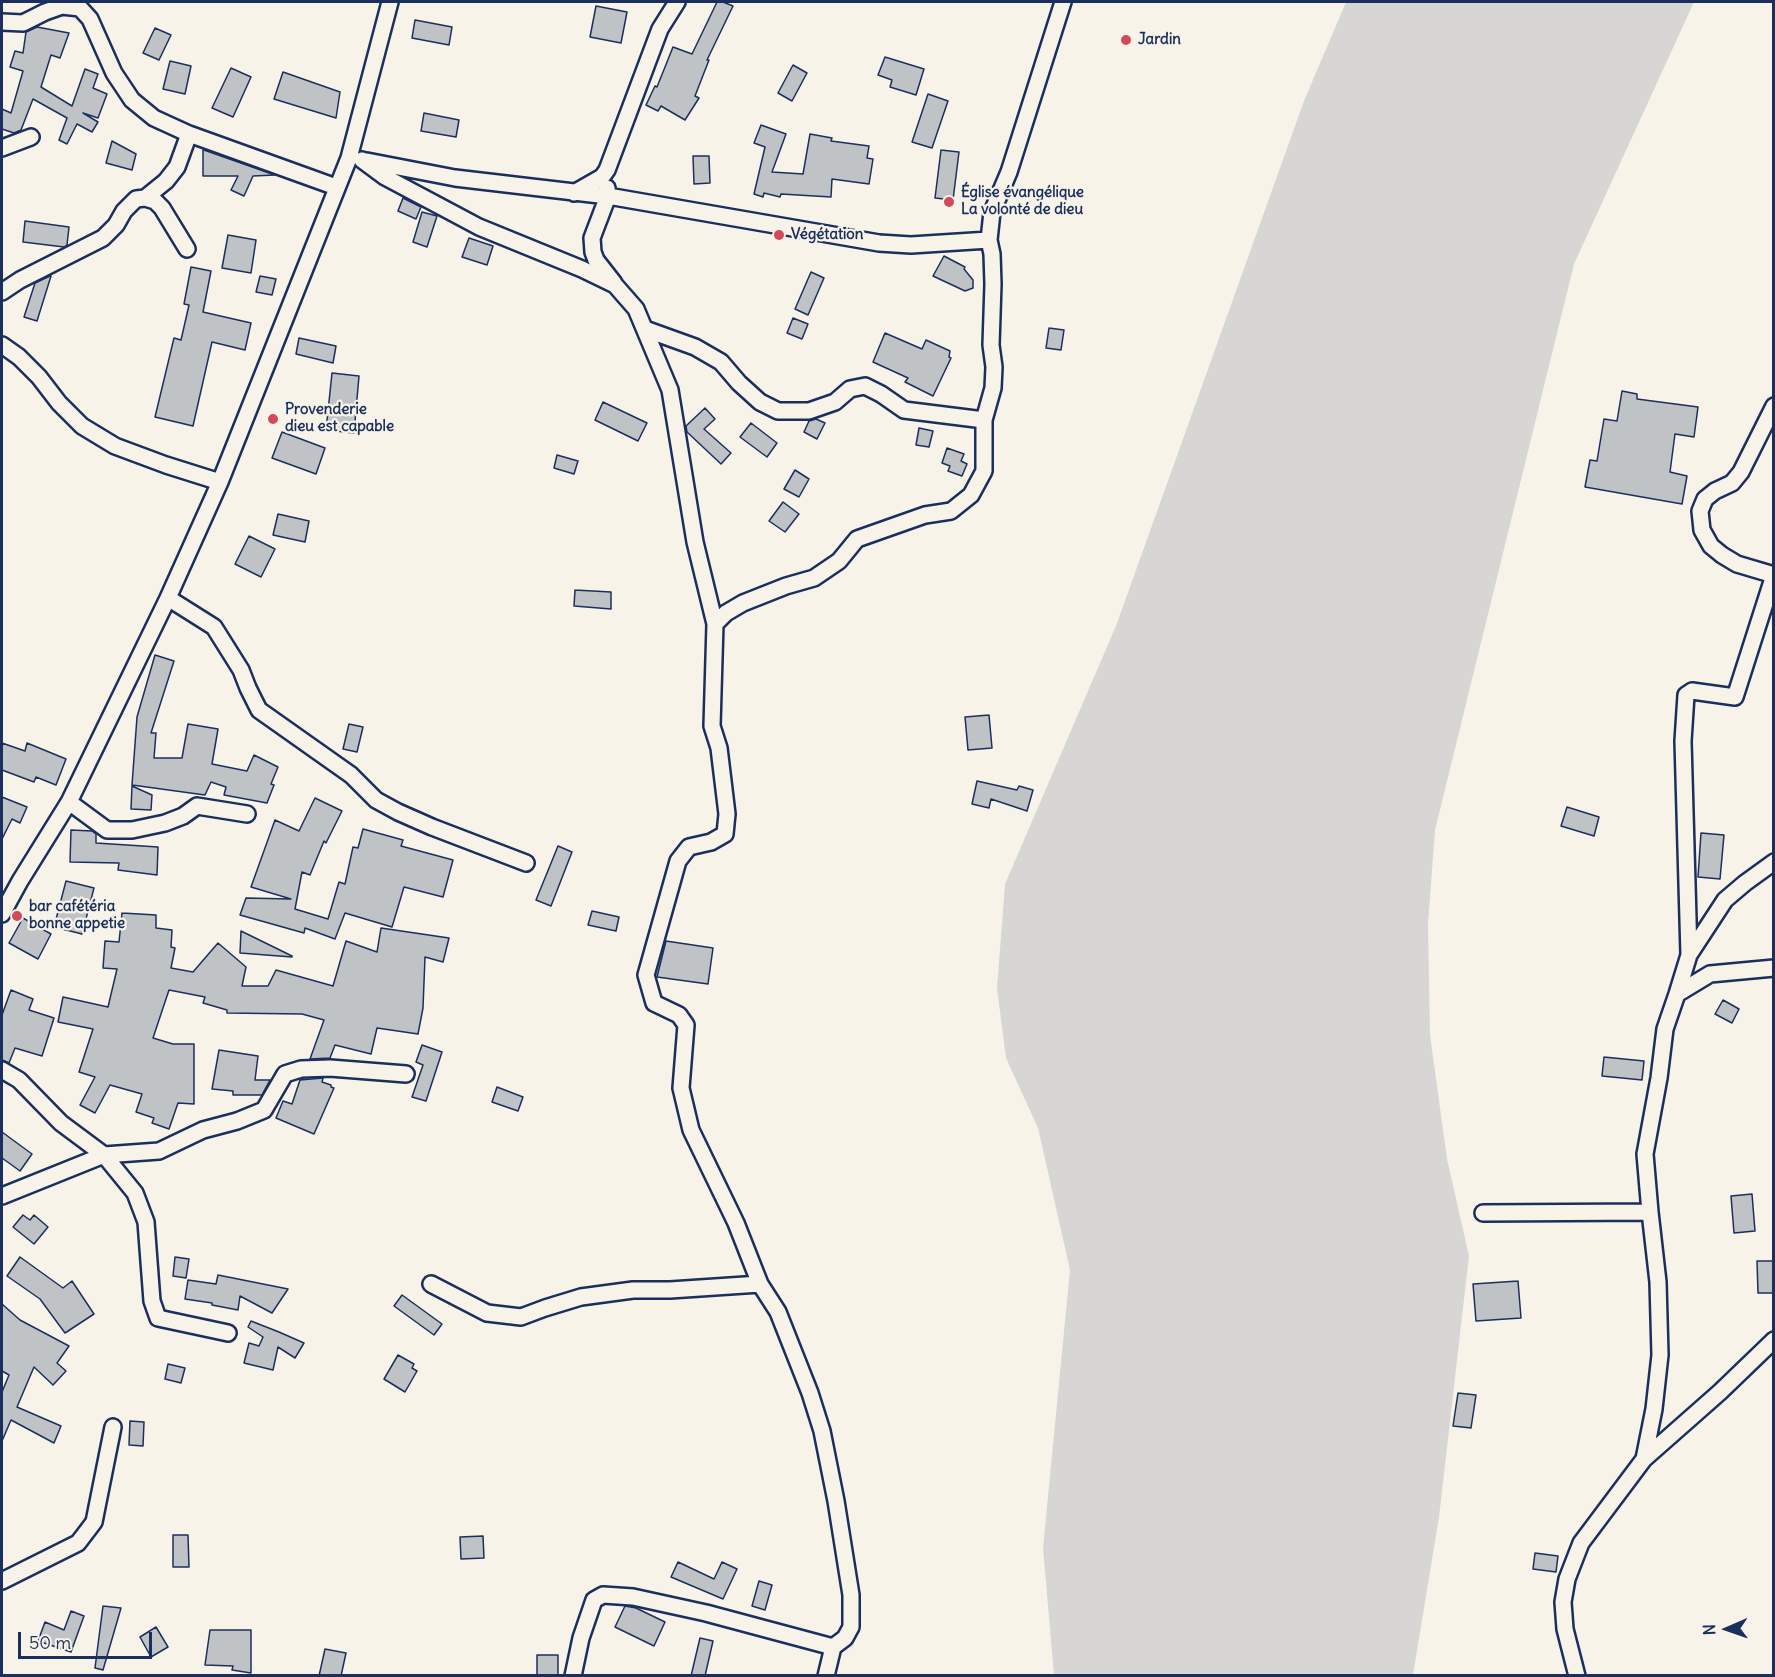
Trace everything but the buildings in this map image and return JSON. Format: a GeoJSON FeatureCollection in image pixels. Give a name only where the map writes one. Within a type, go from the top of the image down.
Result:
{"type":"FeatureCollection","features":[{"type":"Feature","properties":{"kind":"street"},"geometry":{"type":"LineString","coordinates":[[2,914],[69,802],[168,598],[220,482],[336,187],[355,159],[390,2]]}},
{"type":"Feature","properties":{"kind":"street"},"geometry":{"type":"LineString","coordinates":[[574,193],[602,177],[607,170],[660,29],[677,2]]}},
{"type":"Feature","properties":{"kind":"street"},"geometry":{"type":"LineString","coordinates":[[715,624],[726,613],[743,603],[820,574],[839,561],[857,539],[924,515],[951,511],[971,495],[984,471],[984,420],[993,388],[994,367],[991,345],[993,284],[989,240],[993,212],[1009,172],[1063,2]]}},
{"type":"Feature","properties":{"kind":"street"},"geometry":{"type":"LineString","coordinates":[[2,22],[23,23],[63,4],[80,8],[90,19],[114,73],[132,100],[154,118],[189,134],[336,187]]}},
{"type":"Feature","properties":{"kind":"street"},"geometry":{"type":"LineString","coordinates":[[145,198],[177,167],[189,134]]}},
{"type":"Feature","properties":{"kind":"street"},"geometry":{"type":"LineString","coordinates":[[2,148],[31,137]]}},
{"type":"Feature","properties":{"kind":"street"},"geometry":{"type":"LineString","coordinates":[[355,159],[455,178],[608,196],[879,243],[911,245],[989,240]]}},
{"type":"Feature","properties":{"kind":"street"},"geometry":{"type":"LineString","coordinates":[[355,159],[479,227],[582,268],[615,285]]}},
{"type":"Feature","properties":{"kind":"street"},"geometry":{"type":"LineString","coordinates":[[602,177],[607,182],[608,196],[592,238],[596,260],[636,309],[670,390],[694,542],[715,624],[712,726],[719,748],[727,814],[724,834],[711,842],[689,848],[678,861],[646,975],[654,1003],[679,1015],[686,1024],[681,1088],[691,1130],[736,1223],[760,1284],[778,1312],[810,1393],[822,1431],[851,1595],[851,1627],[844,1638],[833,1647],[826,1676]]}},
{"type":"Feature","properties":{"kind":"street"},"geometry":{"type":"LineString","coordinates":[[2,292],[20,280],[103,237],[116,225],[124,211],[136,199],[145,198],[155,201],[162,208],[187,249]]}},
{"type":"Feature","properties":{"kind":"street"},"geometry":{"type":"LineString","coordinates":[[645,329],[695,347],[721,362],[760,402],[778,411],[808,411],[836,402],[850,389],[866,386],[904,410],[984,420]]}},
{"type":"Feature","properties":{"kind":"street"},"geometry":{"type":"LineString","coordinates":[[2,345],[19,357],[39,377],[59,403],[82,426],[115,446],[220,482]]}},
{"type":"Feature","properties":{"kind":"street"},"geometry":{"type":"LineString","coordinates":[[1689,955],[1683,741],[1686,695],[1692,691],[1735,697],[1773,575],[1737,564],[1711,546],[1702,530],[1700,511],[1705,499],[1732,483],[1742,472],[1773,406]]}},
{"type":"Feature","properties":{"kind":"street"},"geometry":{"type":"LineString","coordinates":[[168,598],[214,627],[241,670],[259,710],[351,775],[376,800],[432,827],[526,863]]}},
{"type":"Feature","properties":{"kind":"street"},"geometry":{"type":"LineString","coordinates":[[69,802],[107,830],[132,830],[165,823],[183,816],[196,806],[247,814]]}},
{"type":"Feature","properties":{"kind":"street"},"geometry":{"type":"LineString","coordinates":[[1644,1459],[1654,1409],[1660,1355],[1658,1282],[1645,1154],[1659,1078],[1665,1029],[1689,955],[1725,900],[1773,862]]}},
{"type":"Feature","properties":{"kind":"street"},"geometry":{"type":"LineString","coordinates":[[1677,994],[1710,974],[1773,968]]}},
{"type":"Feature","properties":{"kind":"street"},"geometry":{"type":"LineString","coordinates":[[2,1196],[104,1155],[159,1151],[203,1130],[237,1121],[264,1110],[285,1074],[301,1069],[330,1068],[406,1074]]}},
{"type":"Feature","properties":{"kind":"street"},"geometry":{"type":"LineString","coordinates":[[2,1070],[19,1080],[61,1124],[104,1155],[135,1193],[146,1222],[152,1301],[158,1318],[228,1334]]}},
{"type":"Feature","properties":{"kind":"street"},"geometry":{"type":"LineString","coordinates":[[1483,1213],[1650,1212]]}},
{"type":"Feature","properties":{"kind":"street"},"geometry":{"type":"LineString","coordinates":[[431,1284],[487,1313],[521,1317],[591,1295],[633,1290],[760,1284]]}},
{"type":"Feature","properties":{"kind":"street"},"geometry":{"type":"LineString","coordinates":[[1577,1676],[1565,1629],[1563,1602],[1567,1578],[1581,1543],[1644,1459],[1720,1392],[1773,1340]]}},
{"type":"Feature","properties":{"kind":"street"},"geometry":{"type":"LineString","coordinates":[[2,1581],[78,1543],[94,1522],[113,1427]]}},
{"type":"Feature","properties":{"kind":"street"},"geometry":{"type":"LineString","coordinates":[[573,1676],[581,1638],[594,1600],[603,1595],[633,1597],[706,1613],[833,1647]]}},
{"type":"Feature","properties":{"kind":"shaded area"},"geometry":{"type":"Polygon","coordinates":[[[1346,2],[1694,2],[1574,264],[1435,830],[1428,924],[1430,1035],[1447,1159],[1469,1256],[1439,1517],[1413,1675],[1054,1675],[1043,1548],[1070,1270],[1038,1128],[1006,1058],[997,988],[1005,884],[1116,626],[1304,101],[1346,2]]]}},
{"type":"Feature","properties":{"kind":"place","name":"Jardin"},"geometry":{"type":"Point","coordinates":[1126,40]}},
{"type":"Feature","properties":{"kind":"place","name":"Église évangélique La volonté de dieu"},"geometry":{"type":"Point","coordinates":[949,202]}},
{"type":"Feature","properties":{"kind":"place","name":"Végétation"},"geometry":{"type":"Point","coordinates":[779,235]}},
{"type":"Feature","properties":{"kind":"place","name":"Provenderie dieu est capable"},"geometry":{"type":"Point","coordinates":[273,419]}},
{"type":"Feature","properties":{"kind":"place","name":"bar cafétéria bonne appetie"},"geometry":{"type":"Point","coordinates":[17,916]}}]}
